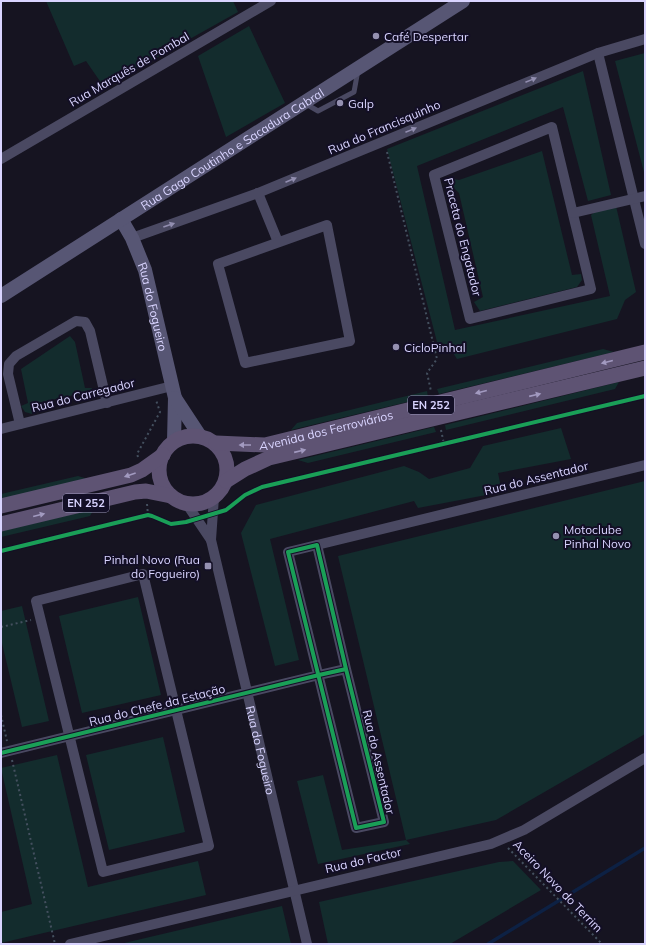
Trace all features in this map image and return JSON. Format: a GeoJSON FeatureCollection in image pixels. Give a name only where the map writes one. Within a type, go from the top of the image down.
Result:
{"type":"FeatureCollection","features":[{"type":"Feature","properties":{"kind":"main road","name":"Avenida dos Ferroviários"},"geometry":{"type":"LineString","coordinates":[[214,497],[226,482],[245,469],[270,458],[645,352]]}},
{"type":"Feature","properties":{"kind":"main road","name":"Avenida dos Ferroviários"},"geometry":{"type":"LineString","coordinates":[[200,436],[216,443],[265,445],[645,368]]}},
{"type":"Feature","properties":{"kind":"main road"},"geometry":{"type":"LineString","coordinates":[[174,441],[191,435],[200,436]]}},
{"type":"Feature","properties":{"kind":"main road","name":"EN 252"},"geometry":{"type":"LineString","coordinates":[[1,506],[142,470],[163,454],[167,447],[174,441]]}},
{"type":"Feature","properties":{"kind":"main road"},"geometry":{"type":"LineString","coordinates":[[216,443],[223,451],[226,461],[228,471],[226,482]]}},
{"type":"Feature","properties":{"kind":"main road"},"geometry":{"type":"LineString","coordinates":[[163,454],[159,466],[160,477],[164,488],[171,496]]}},
{"type":"Feature","properties":{"kind":"main road","name":"EN 252"},"geometry":{"type":"LineString","coordinates":[[1,524],[134,492],[146,491],[171,496],[186,503]]}},
{"type":"Feature","properties":{"kind":"main road"},"geometry":{"type":"LineString","coordinates":[[186,503],[196,504],[214,497]]}},
{"type":"Feature","properties":{"kind":"street","name":"Rua Marquês de Pombal"},"geometry":{"type":"LineString","coordinates":[[1,159],[271,1]]}},
{"type":"Feature","properties":{"kind":"street","name":"Rua Gago Coutinho e Sacadura Cabral"},"geometry":{"type":"LineString","coordinates":[[1,296],[463,1]]}},
{"type":"Feature","properties":{"kind":"street","name":"Rua do Francisquinho"},"geometry":{"type":"LineString","coordinates":[[132,238],[258,193],[598,53],[645,40]]}},
{"type":"Feature","properties":{"kind":"street"},"geometry":{"type":"LineString","coordinates":[[598,53],[645,244]]}},
{"type":"Feature","properties":{"kind":"street","name":"Praceta do Engatador"},"geometry":{"type":"LineString","coordinates":[[552,127],[573,214],[591,289],[470,319],[434,175],[552,127]]}},
{"type":"Feature","properties":{"kind":"street"},"geometry":{"type":"LineString","coordinates":[[258,193],[278,242]]}},
{"type":"Feature","properties":{"kind":"street"},"geometry":{"type":"LineString","coordinates":[[573,214],[645,196]]}},
{"type":"Feature","properties":{"kind":"street","name":"Rua do Fogueiro"},"geometry":{"type":"LineString","coordinates":[[121,219],[132,238],[145,270],[173,392],[174,441]]}},
{"type":"Feature","properties":{"kind":"street"},"geometry":{"type":"LineString","coordinates":[[327,225],[350,340],[245,363],[218,264],[278,242],[327,225]]}},
{"type":"Feature","properties":{"kind":"street"},"geometry":{"type":"LineString","coordinates":[[20,424],[8,374],[9,364],[16,356],[76,321],[85,322],[90,331],[107,403]]}},
{"type":"Feature","properties":{"kind":"street","name":"Rua do Fogueiro"},"geometry":{"type":"LineString","coordinates":[[173,392],[200,436]]}},
{"type":"Feature","properties":{"kind":"street","name":"Rua do Carregador"},"geometry":{"type":"LineString","coordinates":[[1,429],[107,403],[173,392]]}},
{"type":"Feature","properties":{"kind":"street","name":"Rua do Assentador"},"geometry":{"type":"LineString","coordinates":[[317,545],[384,822],[356,828],[288,552],[645,464]]}},
{"type":"Feature","properties":{"kind":"street"},"geometry":{"type":"LineString","coordinates":[[211,540],[214,497]]}},
{"type":"Feature","properties":{"kind":"street"},"geometry":{"type":"LineString","coordinates":[[186,503],[211,540]]}},
{"type":"Feature","properties":{"kind":"street","name":"Rua do Fogueiro"},"geometry":{"type":"LineString","coordinates":[[211,540],[307,944]]}},
{"type":"Feature","properties":{"kind":"street"},"geometry":{"type":"LineString","coordinates":[[143,574],[209,846],[103,872],[68,737],[40,617],[36,601],[143,574]]}},
{"type":"Feature","properties":{"kind":"street"},"geometry":{"type":"LineString","coordinates":[[319,676],[346,668]]}},
{"type":"Feature","properties":{"kind":"street","name":"Rua do Chefe da Estação"},"geometry":{"type":"LineString","coordinates":[[6,752],[319,676]]}},
{"type":"Feature","properties":{"kind":"street","name":"Rua do Factor"},"geometry":{"type":"LineString","coordinates":[[70,944],[295,889],[491,844],[524,830],[645,758]]}},
{"type":"Feature","properties":{"kind":"path"},"geometry":{"type":"LineString","coordinates":[[384,141],[437,359],[427,373],[444,444]]}},
{"type":"Feature","properties":{"kind":"path"},"geometry":{"type":"LineString","coordinates":[[437,446],[452,442]]}},
{"type":"Feature","properties":{"kind":"path"},"geometry":{"type":"LineString","coordinates":[[140,517],[152,516]]}},
{"type":"Feature","properties":{"kind":"path"},"geometry":{"type":"LineString","coordinates":[[1,627],[40,617]]}},
{"type":"Feature","properties":{"kind":"path"},"geometry":{"type":"LineString","coordinates":[[1,715],[6,752],[55,944]]}},
{"type":"Feature","properties":{"kind":"green space"},"geometry":{"type":"Polygon","coordinates":[[[46,1],[233,1],[238,12],[104,87],[86,61],[74,66],[46,1]]]}},
{"type":"Feature","properties":{"kind":"green space"},"geometry":{"type":"Polygon","coordinates":[[[249,26],[285,103],[226,137],[198,56],[249,26]]]}},
{"type":"Feature","properties":{"kind":"green space"},"geometry":{"type":"Polygon","coordinates":[[[645,53],[645,176],[615,61],[645,53]]]}},
{"type":"Feature","properties":{"kind":"green space"},"geometry":{"type":"Polygon","coordinates":[[[583,71],[611,195],[588,201],[563,107],[417,166],[455,330],[610,296],[591,215],[596,211],[616,206],[636,292],[625,300],[617,319],[457,359],[448,345],[437,342],[387,149],[583,71]]]}},
{"type":"Feature","properties":{"kind":"green space"},"geometry":{"type":"Polygon","coordinates":[[[542,151],[572,275],[581,274],[582,280],[577,287],[480,311],[474,302],[483,297],[459,193],[455,189],[449,191],[447,186],[453,179],[459,180],[542,151]]]}},
{"type":"Feature","properties":{"kind":"green space"},"geometry":{"type":"Polygon","coordinates":[[[70,336],[75,342],[85,388],[92,388],[89,396],[84,400],[83,393],[33,404],[32,414],[25,412],[21,406],[28,403],[21,369],[70,336]]]}},
{"type":"Feature","properties":{"kind":"green space"},"geometry":{"type":"Polygon","coordinates":[[[603,349],[614,352],[439,394],[437,389],[603,349]]]}},
{"type":"Feature","properties":{"kind":"green space"},"geometry":{"type":"Polygon","coordinates":[[[619,382],[615,389],[446,430],[445,425],[619,382]]]}},
{"type":"Feature","properties":{"kind":"green space"},"geometry":{"type":"Polygon","coordinates":[[[427,391],[428,397],[291,430],[297,423],[427,391]]]}},
{"type":"Feature","properties":{"kind":"green space"},"geometry":{"type":"Polygon","coordinates":[[[434,427],[436,432],[308,463],[298,460],[434,427]]]}},
{"type":"Feature","properties":{"kind":"green space"},"geometry":{"type":"Polygon","coordinates":[[[561,428],[571,459],[498,473],[502,492],[418,508],[414,501],[270,539],[299,660],[275,666],[241,533],[256,505],[404,466],[419,472],[429,479],[470,468],[483,446],[561,428]]]}},
{"type":"Feature","properties":{"kind":"green space"},"geometry":{"type":"Polygon","coordinates":[[[78,476],[88,479],[1,500],[1,494],[78,476]]]}},
{"type":"Feature","properties":{"kind":"green space"},"geometry":{"type":"Polygon","coordinates":[[[645,481],[645,734],[496,820],[406,840],[338,556],[645,481]]]}},
{"type":"Feature","properties":{"kind":"green space"},"geometry":{"type":"Polygon","coordinates":[[[94,509],[90,516],[1,537],[1,531],[94,509]]]}},
{"type":"Feature","properties":{"kind":"green space"},"geometry":{"type":"Polygon","coordinates":[[[138,597],[161,695],[82,713],[59,616],[138,597]]]}},
{"type":"Feature","properties":{"kind":"green space"},"geometry":{"type":"Polygon","coordinates":[[[22,606],[49,721],[22,727],[1,639],[1,611],[22,606]]]}},
{"type":"Feature","properties":{"kind":"green space"},"geometry":{"type":"Polygon","coordinates":[[[163,737],[185,832],[109,850],[86,755],[163,737]]]}},
{"type":"Feature","properties":{"kind":"green space"},"geometry":{"type":"Polygon","coordinates":[[[57,755],[88,887],[198,861],[206,895],[1,943],[1,912],[32,904],[1,768],[57,755]]]}},
{"type":"Feature","properties":{"kind":"green space"},"geometry":{"type":"Polygon","coordinates":[[[323,775],[342,850],[406,840],[410,844],[318,864],[297,781],[323,775]]]}},
{"type":"Feature","properties":{"kind":"green space"},"geometry":{"type":"Polygon","coordinates":[[[513,861],[541,890],[450,944],[328,944],[319,902],[499,862],[513,861]]]}},
{"type":"Feature","properties":{"kind":"green space"},"geometry":{"type":"Polygon","coordinates":[[[282,906],[291,944],[120,944],[282,906]]]}},
{"type":"Feature","properties":{"kind":"waterway"},"geometry":{"type":"LineString","coordinates":[[488,944],[645,848]]}},
{"type":"Feature","properties":{"kind":"cycle path"},"geometry":{"type":"LineString","coordinates":[[1,551],[148,515],[171,524],[186,522],[226,510],[245,495],[262,487],[645,396]]}},
{"type":"Feature","properties":{"kind":"cycle path"},"geometry":{"type":"LineString","coordinates":[[1,753],[319,675],[346,669],[317,545],[288,552],[356,828],[384,822],[346,669]]}},
{"type":"Feature","properties":{"kind":"place","name":"Café Despertar"},"geometry":{"type":"Point","coordinates":[376,36]}},
{"type":"Feature","properties":{"kind":"place","name":"Galp"},"geometry":{"type":"Point","coordinates":[340,103]}},
{"type":"Feature","properties":{"kind":"place","name":"CicloPinhal"},"geometry":{"type":"Point","coordinates":[396,347]}},
{"type":"Feature","properties":{"kind":"place","name":"Motoclube Pinhal Novo"},"geometry":{"type":"Point","coordinates":[556,536]}},
{"type":"Feature","properties":{"kind":"place","name":"Pinhal Novo (Rua do Fogueiro)"},"geometry":{"type":"Point","coordinates":[208,566]}}]}
